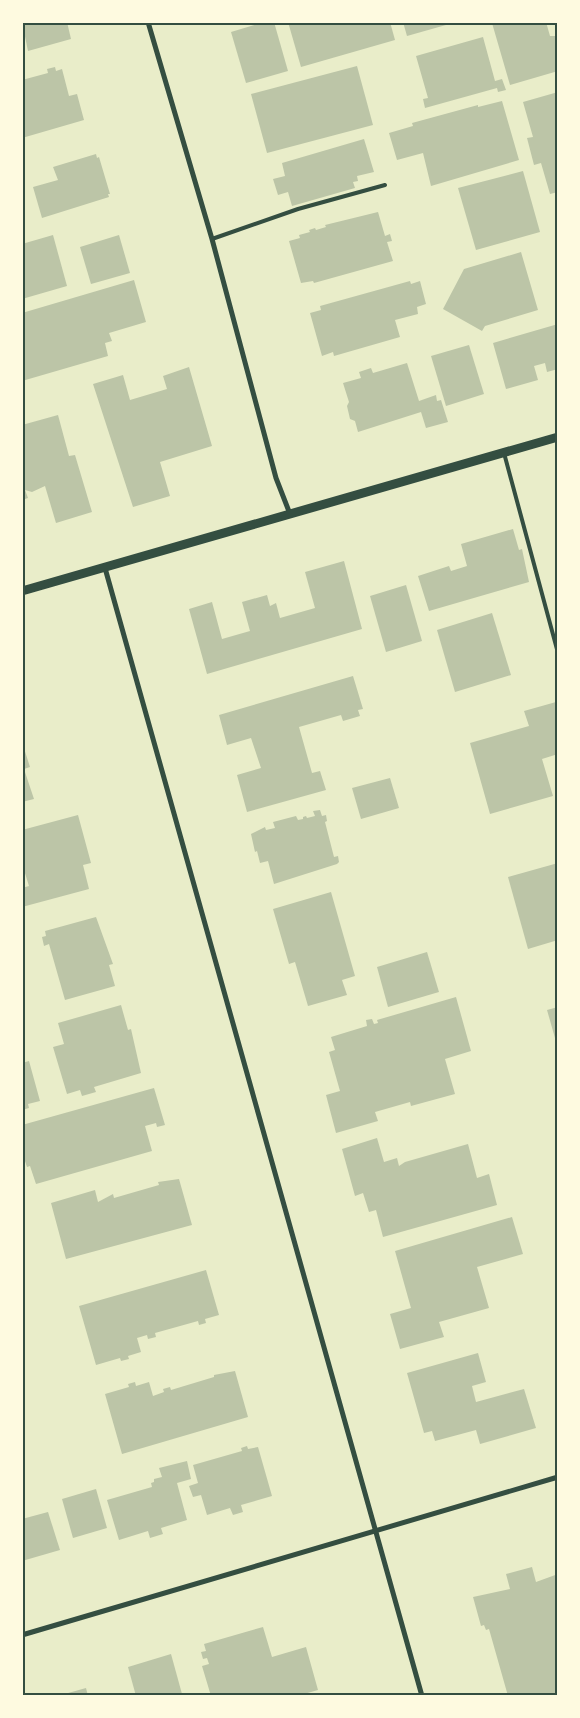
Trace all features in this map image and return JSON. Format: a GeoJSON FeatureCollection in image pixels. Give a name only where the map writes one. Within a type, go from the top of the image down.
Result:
{"type":"FeatureCollection","features":[{"type":"Feature","properties":{"kind":"street"},"geometry":{"type":"LineString","coordinates":[[148,22],[212,239],[276,478],[290,514]]}},
{"type":"Feature","properties":{"kind":"street"},"geometry":{"type":"LineString","coordinates":[[22,591],[558,437]]}},
{"type":"Feature","properties":{"kind":"street"},"geometry":{"type":"LineString","coordinates":[[105,568],[422,1696]]}},
{"type":"Feature","properties":{"kind":"street"},"geometry":{"type":"LineString","coordinates":[[22,1635],[558,1477]]}},
{"type":"Feature","properties":{"kind":"lane"},"geometry":{"type":"LineString","coordinates":[[212,239],[298,209],[385,185]]}},
{"type":"Feature","properties":{"kind":"lane"},"geometry":{"type":"LineString","coordinates":[[504,453],[558,653]]}},
{"type":"Feature","properties":{"kind":"building"},"geometry":{"type":"Polygon","coordinates":[[[22,22],[67,22],[71,39],[28,51],[22,22]]]}},
{"type":"Feature","properties":{"kind":"building"},"geometry":{"type":"Polygon","coordinates":[[[264,22],[274,22],[288,71],[246,83],[231,32],[264,22]]]}},
{"type":"Feature","properties":{"kind":"building"},"geometry":{"type":"Polygon","coordinates":[[[288,22],[390,22],[395,40],[301,67],[288,22]]]}},
{"type":"Feature","properties":{"kind":"building"},"geometry":{"type":"Polygon","coordinates":[[[403,22],[453,22],[453,23],[407,36],[403,22]]]}},
{"type":"Feature","properties":{"kind":"building"},"geometry":{"type":"Polygon","coordinates":[[[546,22],[550,36],[558,36],[558,71],[510,85],[492,23],[546,22]]]}},
{"type":"Feature","properties":{"kind":"building"},"geometry":{"type":"Polygon","coordinates":[[[483,37],[495,81],[502,79],[506,90],[498,92],[497,88],[425,108],[423,99],[428,98],[416,56],[483,37]]]}},
{"type":"Feature","properties":{"kind":"building"},"geometry":{"type":"Polygon","coordinates":[[[357,66],[373,125],[267,153],[251,94],[357,66]]]}},
{"type":"Feature","properties":{"kind":"building"},"geometry":{"type":"Polygon","coordinates":[[[55,67],[56,71],[62,69],[69,96],[77,94],[84,120],[22,138],[22,80],[48,73],[47,69],[55,67]]]}},
{"type":"Feature","properties":{"kind":"building"},"geometry":{"type":"Polygon","coordinates":[[[558,92],[558,192],[550,194],[541,163],[534,165],[527,138],[533,137],[523,102],[558,92]]]}},
{"type":"Feature","properties":{"kind":"building"},"geometry":{"type":"Polygon","coordinates":[[[502,101],[519,160],[431,186],[423,153],[397,160],[389,133],[413,126],[412,123],[478,105],[478,107],[502,101]]]}},
{"type":"Feature","properties":{"kind":"building"},"geometry":{"type":"Polygon","coordinates":[[[364,139],[374,172],[357,176],[358,181],[353,182],[355,188],[292,206],[288,192],[278,195],[273,179],[285,176],[282,163],[364,139]]]}},
{"type":"Feature","properties":{"kind":"building"},"geometry":{"type":"Polygon","coordinates":[[[96,154],[97,158],[99,157],[110,194],[108,194],[109,197],[42,218],[33,187],[58,180],[53,167],[96,154]]]}},
{"type":"Feature","properties":{"kind":"building"},"geometry":{"type":"Polygon","coordinates":[[[523,171],[540,232],[476,250],[458,188],[523,171]]]}},
{"type":"Feature","properties":{"kind":"building"},"geometry":{"type":"Polygon","coordinates":[[[378,212],[385,236],[390,234],[392,241],[387,242],[393,261],[314,283],[313,281],[301,283],[289,241],[300,238],[299,235],[310,232],[309,230],[315,228],[316,230],[326,227],[325,225],[378,212]]]}},
{"type":"Feature","properties":{"kind":"building"},"geometry":{"type":"Polygon","coordinates":[[[53,235],[67,286],[22,299],[22,244],[53,235]]]}},
{"type":"Feature","properties":{"kind":"building"},"geometry":{"type":"Polygon","coordinates":[[[119,235],[130,273],[91,284],[80,247],[119,235]]]}},
{"type":"Feature","properties":{"kind":"building"},"geometry":{"type":"Polygon","coordinates":[[[521,252],[538,310],[485,326],[482,331],[443,309],[464,269],[521,252]]]}},
{"type":"Feature","properties":{"kind":"building"},"geometry":{"type":"Polygon","coordinates":[[[134,280],[146,322],[109,333],[112,341],[105,343],[108,356],[22,381],[22,313],[134,280]]]}},
{"type":"Feature","properties":{"kind":"building"},"geometry":{"type":"Polygon","coordinates":[[[410,281],[411,284],[420,281],[426,304],[417,307],[418,314],[395,320],[400,337],[334,356],[333,352],[322,356],[310,313],[321,310],[320,306],[410,281]]]}},
{"type":"Feature","properties":{"kind":"building"},"geometry":{"type":"Polygon","coordinates":[[[558,324],[558,369],[547,372],[545,363],[534,366],[538,380],[506,389],[493,343],[558,324]]]}},
{"type":"Feature","properties":{"kind":"building"},"geometry":{"type":"Polygon","coordinates":[[[469,345],[484,394],[446,406],[431,356],[469,345]]]}},
{"type":"Feature","properties":{"kind":"building"},"geometry":{"type":"Polygon","coordinates":[[[407,363],[419,401],[436,395],[437,401],[441,400],[448,422],[426,428],[421,412],[358,432],[355,421],[350,419],[347,406],[349,402],[343,383],[361,378],[359,372],[371,368],[373,373],[407,363]]]}},
{"type":"Feature","properties":{"kind":"building"},"geometry":{"type":"Polygon","coordinates":[[[189,367],[212,446],[160,462],[170,496],[133,507],[93,384],[123,375],[130,400],[167,389],[163,376],[189,367]]]}},
{"type":"Feature","properties":{"kind":"building"},"geometry":{"type":"Polygon","coordinates":[[[58,415],[69,456],[75,455],[92,512],[56,523],[45,486],[32,492],[25,490],[28,498],[22,500],[22,425],[58,415]]]}},
{"type":"Feature","properties":{"kind":"building"},"geometry":{"type":"Polygon","coordinates":[[[513,529],[519,550],[522,549],[529,582],[429,611],[418,576],[449,566],[451,571],[467,566],[461,544],[513,529]]]}},
{"type":"Feature","properties":{"kind":"building"},"geometry":{"type":"Polygon","coordinates":[[[344,561],[362,629],[207,674],[189,609],[212,602],[222,639],[250,631],[242,602],[267,595],[270,606],[276,603],[280,618],[315,608],[305,572],[344,561]]]}},
{"type":"Feature","properties":{"kind":"building"},"geometry":{"type":"Polygon","coordinates":[[[406,585],[422,641],[386,652],[370,596],[406,585]]]}},
{"type":"Feature","properties":{"kind":"building"},"geometry":{"type":"Polygon","coordinates":[[[492,613],[511,675],[455,692],[437,630],[492,613]]]}},
{"type":"Feature","properties":{"kind":"building"},"geometry":{"type":"Polygon","coordinates":[[[353,676],[363,709],[358,710],[360,716],[343,721],[341,715],[299,727],[312,773],[320,771],[326,790],[247,812],[237,775],[261,768],[251,738],[227,745],[219,715],[353,676]]]}},
{"type":"Feature","properties":{"kind":"building"},"geometry":{"type":"Polygon","coordinates":[[[556,702],[558,754],[542,759],[553,796],[490,814],[470,743],[529,726],[524,711],[556,702]]]}},
{"type":"Feature","properties":{"kind":"building"},"geometry":{"type":"Polygon","coordinates":[[[22,742],[30,767],[24,769],[34,799],[22,802],[22,742]]]}},
{"type":"Feature","properties":{"kind":"building"},"geometry":{"type":"Polygon","coordinates":[[[390,778],[399,808],[361,819],[352,788],[390,778]]]}},
{"type":"Feature","properties":{"kind":"building"},"geometry":{"type":"Polygon","coordinates":[[[320,810],[322,816],[326,815],[327,821],[325,822],[334,857],[338,856],[339,862],[274,884],[268,861],[260,863],[257,851],[255,852],[251,834],[265,827],[266,830],[275,828],[273,822],[296,816],[298,820],[306,816],[307,818],[315,816],[313,811],[320,810]]]}},
{"type":"Feature","properties":{"kind":"building"},"geometry":{"type":"Polygon","coordinates":[[[78,815],[91,863],[83,865],[89,889],[22,907],[22,888],[29,886],[24,870],[22,870],[22,830],[78,815]]]}},
{"type":"Feature","properties":{"kind":"building"},"geometry":{"type":"Polygon","coordinates":[[[558,863],[558,940],[528,949],[508,877],[558,863]]]}},
{"type":"Feature","properties":{"kind":"building"},"geometry":{"type":"Polygon","coordinates":[[[331,892],[355,976],[342,980],[347,995],[308,1006],[295,962],[289,964],[273,909],[331,892]]]}},
{"type":"Feature","properties":{"kind":"building"},"geometry":{"type":"Polygon","coordinates":[[[96,917],[113,964],[109,965],[115,986],[65,1000],[49,944],[44,946],[42,937],[46,936],[45,931],[96,917]]]}},
{"type":"Feature","properties":{"kind":"building"},"geometry":{"type":"Polygon","coordinates":[[[427,952],[439,992],[388,1007],[377,967],[427,952]]]}},
{"type":"Feature","properties":{"kind":"building"},"geometry":{"type":"Polygon","coordinates":[[[456,997],[471,1051],[445,1059],[455,1094],[411,1106],[410,1102],[375,1112],[378,1121],[336,1133],[326,1095],[340,1091],[329,1052],[335,1050],[331,1037],[367,1026],[366,1020],[372,1019],[374,1024],[378,1023],[377,1020],[456,997]]]}},
{"type":"Feature","properties":{"kind":"building"},"geometry":{"type":"Polygon","coordinates":[[[121,1005],[128,1030],[131,1029],[141,1073],[94,1087],[96,1092],[82,1096],[80,1090],[67,1094],[53,1047],[64,1044],[58,1023],[121,1005]]]}},
{"type":"Feature","properties":{"kind":"building"},"geometry":{"type":"Polygon","coordinates":[[[558,1007],[558,1045],[557,1045],[547,1010],[558,1007]]]}},
{"type":"Feature","properties":{"kind":"building"},"geometry":{"type":"Polygon","coordinates":[[[29,1061],[40,1101],[28,1104],[29,1108],[22,1110],[22,1063],[29,1061]]]}},
{"type":"Feature","properties":{"kind":"building"},"geometry":{"type":"Polygon","coordinates":[[[154,1088],[165,1125],[157,1127],[156,1123],[145,1126],[152,1151],[36,1184],[30,1166],[27,1167],[22,1152],[22,1125],[154,1088]]]}},
{"type":"Feature","properties":{"kind":"building"},"geometry":{"type":"Polygon","coordinates":[[[377,1138],[384,1162],[397,1158],[399,1166],[405,1162],[468,1144],[477,1178],[489,1174],[497,1205],[383,1237],[376,1210],[369,1212],[363,1193],[355,1196],[342,1149],[377,1138]]]}},
{"type":"Feature","properties":{"kind":"building"},"geometry":{"type":"Polygon","coordinates":[[[179,1179],[192,1225],[66,1259],[51,1203],[95,1190],[98,1202],[113,1194],[114,1198],[159,1185],[158,1182],[179,1179]]]}},
{"type":"Feature","properties":{"kind":"building"},"geometry":{"type":"Polygon","coordinates":[[[512,1217],[523,1254],[477,1267],[489,1308],[439,1322],[444,1337],[400,1349],[390,1314],[411,1308],[395,1251],[512,1217]]]}},
{"type":"Feature","properties":{"kind":"building"},"geometry":{"type":"Polygon","coordinates":[[[206,1270],[219,1315],[205,1319],[206,1323],[199,1325],[198,1321],[155,1333],[156,1337],[148,1339],[147,1335],[137,1338],[141,1352],[128,1356],[129,1359],[121,1361],[120,1358],[96,1365],[79,1306],[206,1270]]]}},
{"type":"Feature","properties":{"kind":"building"},"geometry":{"type":"Polygon","coordinates":[[[478,1353],[486,1382],[472,1386],[476,1402],[524,1389],[536,1428],[480,1444],[476,1430],[435,1441],[432,1431],[424,1433],[407,1373],[478,1353]]]}},
{"type":"Feature","properties":{"kind":"building"},"geometry":{"type":"Polygon","coordinates":[[[235,1371],[248,1417],[122,1454],[105,1394],[129,1387],[128,1384],[135,1382],[136,1386],[149,1382],[153,1396],[164,1392],[163,1389],[170,1387],[171,1390],[214,1377],[214,1375],[235,1371]]]}},
{"type":"Feature","properties":{"kind":"building"},"geometry":{"type":"Polygon","coordinates":[[[247,1446],[248,1449],[258,1447],[272,1496],[241,1505],[243,1512],[233,1515],[230,1508],[207,1515],[201,1495],[193,1497],[189,1486],[198,1483],[193,1465],[242,1451],[241,1448],[247,1446]]]}},
{"type":"Feature","properties":{"kind":"building"},"geometry":{"type":"Polygon","coordinates":[[[187,1461],[191,1479],[177,1483],[187,1520],[161,1528],[163,1534],[150,1538],[148,1531],[119,1540],[107,1500],[152,1487],[151,1483],[154,1482],[154,1479],[162,1477],[159,1468],[187,1461]]]}},
{"type":"Feature","properties":{"kind":"building"},"geometry":{"type":"Polygon","coordinates":[[[96,1489],[107,1528],[73,1538],[62,1499],[96,1489]]]}},
{"type":"Feature","properties":{"kind":"building"},"geometry":{"type":"Polygon","coordinates":[[[48,1512],[60,1550],[22,1561],[22,1519],[48,1512]]]}},
{"type":"Feature","properties":{"kind":"building"},"geometry":{"type":"Polygon","coordinates":[[[532,1567],[536,1582],[558,1574],[558,1696],[508,1696],[489,1629],[486,1630],[484,1625],[481,1626],[473,1597],[510,1589],[506,1574],[532,1567]]]}},
{"type":"Feature","properties":{"kind":"building"},"geometry":{"type":"Polygon","coordinates":[[[263,1627],[272,1657],[306,1647],[318,1690],[297,1696],[211,1696],[202,1666],[209,1664],[207,1658],[203,1659],[201,1652],[206,1651],[204,1644],[263,1627]]]}},
{"type":"Feature","properties":{"kind":"building"},"geometry":{"type":"Polygon","coordinates":[[[171,1654],[182,1694],[136,1696],[128,1667],[171,1654]]]}},
{"type":"Feature","properties":{"kind":"building"},"geometry":{"type":"Polygon","coordinates":[[[86,1688],[88,1696],[61,1696],[61,1695],[86,1688]]]}}]}
